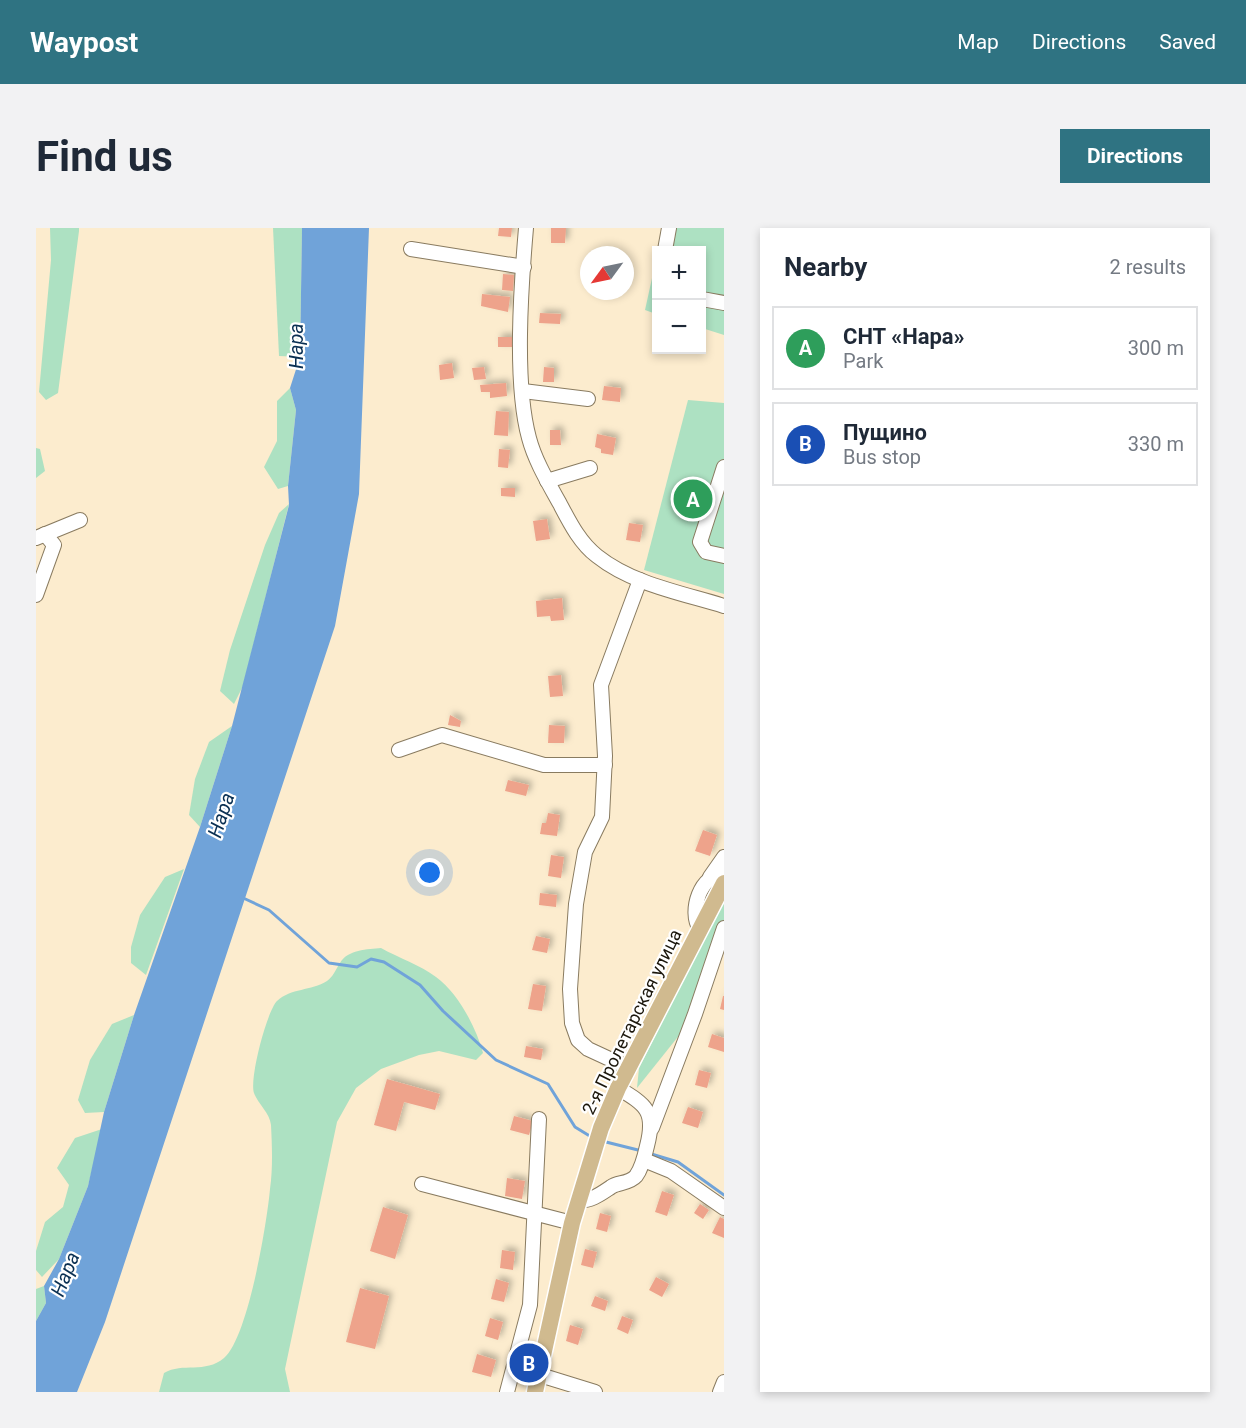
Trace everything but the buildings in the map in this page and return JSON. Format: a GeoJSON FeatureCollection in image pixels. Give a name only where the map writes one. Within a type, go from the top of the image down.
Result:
{"type":"FeatureCollection","features":[{"type":"Feature","properties":{"kind":"main road","name":"2-я Пролетарская улица"},"geometry":{"type":"LineString","coordinates":[[535,1392],[572,1223],[601,1128],[618,1088],[700,929],[719,878]]}},
{"type":"Feature","properties":{"kind":"street"},"geometry":{"type":"LineString","coordinates":[[526,228],[521,345],[523,391],[529,440],[547,481],[586,546],[614,568],[640,580],[724,606]]}},
{"type":"Feature","properties":{"kind":"street"},"geometry":{"type":"LineString","coordinates":[[666,246],[669,228]]}},
{"type":"Feature","properties":{"kind":"street"},"geometry":{"type":"LineString","coordinates":[[411,249],[524,267]]}},
{"type":"Feature","properties":{"kind":"street"},"geometry":{"type":"LineString","coordinates":[[706,300],[724,303]]}},
{"type":"Feature","properties":{"kind":"street"},"geometry":{"type":"LineString","coordinates":[[523,391],[588,399]]}},
{"type":"Feature","properties":{"kind":"street"},"geometry":{"type":"LineString","coordinates":[[724,467],[700,542],[706,552],[724,556]]}},
{"type":"Feature","properties":{"kind":"street"},"geometry":{"type":"LineString","coordinates":[[547,481],[590,468]]}},
{"type":"Feature","properties":{"kind":"street"},"geometry":{"type":"LineString","coordinates":[[41,536],[80,520]]}},
{"type":"Feature","properties":{"kind":"street"},"geometry":{"type":"LineString","coordinates":[[36,595],[54,545],[41,536]]}},
{"type":"Feature","properties":{"kind":"street"},"geometry":{"type":"LineString","coordinates":[[629,1068],[588,1049],[578,1040],[572,1023],[570,989],[576,904],[585,852],[602,817],[605,765],[601,685],[640,580]]}},
{"type":"Feature","properties":{"kind":"street"},"geometry":{"type":"LineString","coordinates":[[399,750],[442,735],[544,765],[605,765]]}},
{"type":"Feature","properties":{"kind":"street"},"geometry":{"type":"LineString","coordinates":[[719,878],[724,857]]}},
{"type":"Feature","properties":{"kind":"street"},"geometry":{"type":"LineString","coordinates":[[578,1201],[591,1200],[614,1185],[636,1176],[644,1160],[652,1128],[692,1024],[724,928]]}},
{"type":"Feature","properties":{"kind":"street"},"geometry":{"type":"LineString","coordinates":[[618,1088],[641,1102],[650,1115],[652,1128]]}},
{"type":"Feature","properties":{"kind":"street"},"geometry":{"type":"LineString","coordinates":[[507,1392],[530,1305],[539,1119]]}},
{"type":"Feature","properties":{"kind":"street"},"geometry":{"type":"LineString","coordinates":[[644,1160],[671,1171],[724,1208]]}},
{"type":"Feature","properties":{"kind":"street"},"geometry":{"type":"LineString","coordinates":[[422,1184],[572,1223]]}},
{"type":"Feature","properties":{"kind":"street"},"geometry":{"type":"LineString","coordinates":[[540,1375],[595,1392]]}},
{"type":"Feature","properties":{"kind":"street"},"geometry":{"type":"LineString","coordinates":[[720,1392],[724,1382]]}},
{"type":"Feature","properties":{"kind":"green space"},"geometry":{"type":"Polygon","coordinates":[[[50,228],[79,228],[79,231],[58,393],[46,400],[39,392],[51,260],[50,228]]]}},
{"type":"Feature","properties":{"kind":"green space"},"geometry":{"type":"Polygon","coordinates":[[[273,228],[302,228],[300,357],[279,356],[273,228]]]}},
{"type":"Feature","properties":{"kind":"green space"},"geometry":{"type":"Polygon","coordinates":[[[664,228],[724,228],[724,335],[706,329],[706,246],[660,246],[664,228]]]}},
{"type":"Feature","properties":{"kind":"green space"},"geometry":{"type":"Polygon","coordinates":[[[652,278],[652,313],[645,310],[652,278]]]}},
{"type":"Feature","properties":{"kind":"green space"},"geometry":{"type":"Polygon","coordinates":[[[290,388],[296,410],[288,486],[278,489],[264,467],[277,441],[277,401],[290,388]]]}},
{"type":"Feature","properties":{"kind":"green space"},"geometry":{"type":"Polygon","coordinates":[[[688,400],[724,403],[724,594],[644,570],[688,400]]]}},
{"type":"Feature","properties":{"kind":"green space"},"geometry":{"type":"Polygon","coordinates":[[[36,448],[40,449],[45,471],[36,478],[36,448]]]}},
{"type":"Feature","properties":{"kind":"green space"},"geometry":{"type":"Polygon","coordinates":[[[289,504],[243,686],[234,704],[220,691],[230,650],[265,545],[279,513],[289,504]]]}},
{"type":"Feature","properties":{"kind":"green space"},"geometry":{"type":"Polygon","coordinates":[[[232,726],[200,827],[189,815],[195,779],[209,742],[232,726]]]}},
{"type":"Feature","properties":{"kind":"green space"},"geometry":{"type":"Polygon","coordinates":[[[184,869],[146,975],[131,963],[131,947],[140,915],[165,877],[184,869]]]}},
{"type":"Feature","properties":{"kind":"green space"},"geometry":{"type":"Polygon","coordinates":[[[724,900],[724,928],[689,1023],[637,1088],[639,1068],[724,900]]]}},
{"type":"Feature","properties":{"kind":"green space"},"geometry":{"type":"Polygon","coordinates":[[[381,948],[436,977],[452,992],[476,1032],[483,1053],[476,1060],[439,1051],[419,1055],[381,1069],[356,1088],[337,1122],[285,1369],[290,1392],[159,1392],[164,1373],[179,1368],[209,1366],[224,1358],[233,1346],[248,1305],[265,1227],[272,1165],[271,1125],[254,1093],[253,1085],[256,1060],[273,1007],[277,1001],[288,994],[327,981],[348,955],[358,951],[381,948]]]}},
{"type":"Feature","properties":{"kind":"green space"},"geometry":{"type":"Polygon","coordinates":[[[134,1015],[104,1112],[85,1113],[78,1100],[90,1060],[112,1024],[134,1015]]]}},
{"type":"Feature","properties":{"kind":"green space"},"geometry":{"type":"Polygon","coordinates":[[[102,1129],[88,1186],[59,1259],[42,1277],[36,1270],[36,1251],[45,1222],[63,1207],[69,1185],[57,1168],[75,1138],[102,1129]]]}},
{"type":"Feature","properties":{"kind":"green space"},"geometry":{"type":"Polygon","coordinates":[[[44,1286],[46,1303],[36,1321],[36,1289],[44,1286]]]}},
{"type":"Feature","properties":{"kind":"water","name":"Нара"},"geometry":{"type":"Polygon","coordinates":[[[302,228],[369,228],[359,494],[335,626],[105,1322],[77,1392],[36,1392],[36,1321],[46,1303],[44,1286],[59,1259],[88,1186],[104,1112],[134,1015],[200,827],[232,726],[289,505],[288,486],[296,410],[290,388],[300,357],[302,228]]]}},
{"type":"Feature","properties":{"kind":"waterway"},"geometry":{"type":"LineString","coordinates":[[241,897],[269,910],[329,963],[357,967],[371,959],[384,962],[420,985],[443,1011],[496,1060],[548,1084],[575,1127],[593,1138]]}},
{"type":"Feature","properties":{"kind":"waterway"},"geometry":{"type":"LineString","coordinates":[[602,1141],[642,1151]]}},
{"type":"Feature","properties":{"kind":"waterway"},"geometry":{"type":"LineString","coordinates":[[648,1153],[678,1162],[724,1195]]}},
{"type":"Feature","properties":{"kind":"place","name":"СНТ «Нара»"},"geometry":{"type":"Point","coordinates":[693,499]}},
{"type":"Feature","properties":{"kind":"place","name":"Пущино"},"geometry":{"type":"Point","coordinates":[529,1363]}}]}
